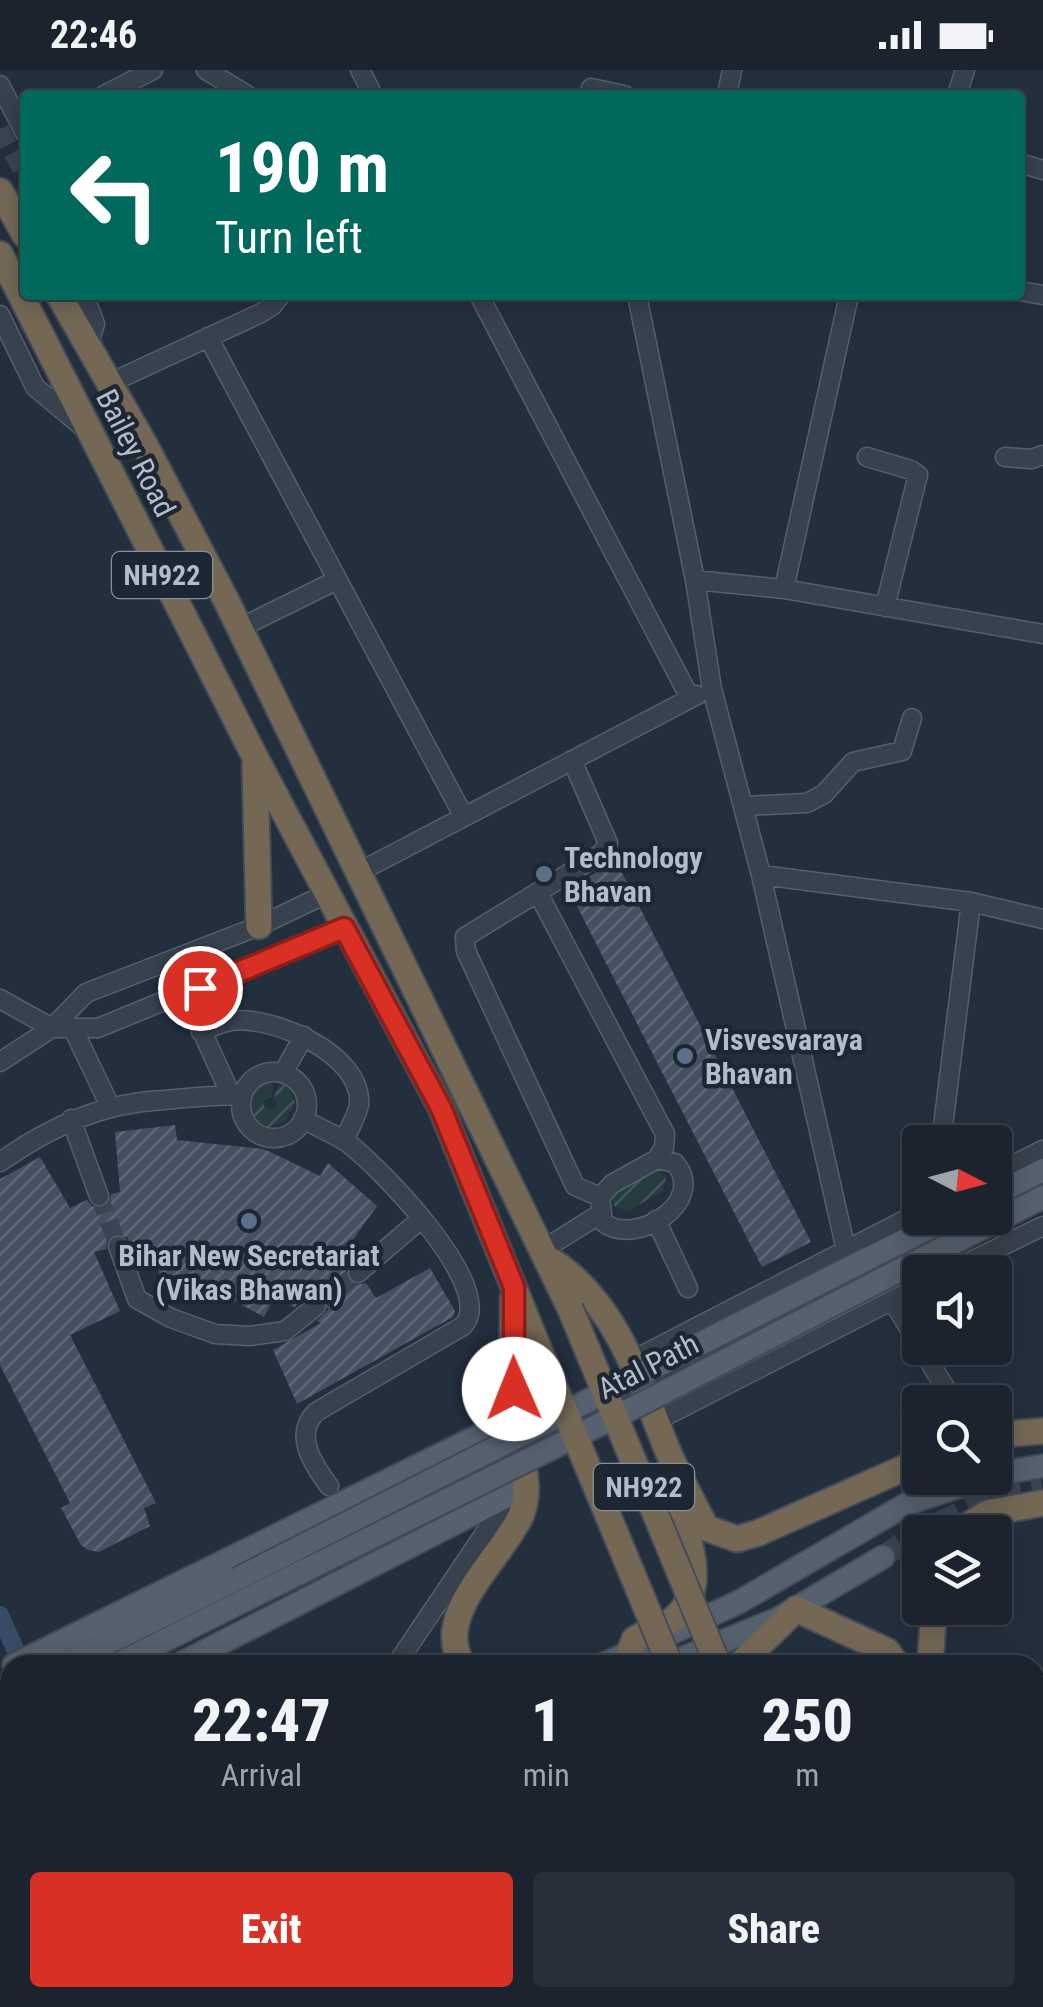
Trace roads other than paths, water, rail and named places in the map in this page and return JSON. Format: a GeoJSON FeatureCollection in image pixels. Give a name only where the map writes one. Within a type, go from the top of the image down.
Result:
{"type":"FeatureCollection","features":[{"type":"Feature","properties":{"kind":"highway"},"geometry":{"type":"LineString","coordinates":[[0,191],[20,226]]}},
{"type":"Feature","properties":{"kind":"highway","name":"Bailey Road"},"geometry":{"type":"LineString","coordinates":[[0,254],[20,294]]}},
{"type":"Feature","properties":{"kind":"highway","name":"Bailey Road"},"geometry":{"type":"LineString","coordinates":[[23,300],[326,894]]}},
{"type":"Feature","properties":{"kind":"highway","name":"Bailey Road"},"geometry":{"type":"LineString","coordinates":[[63,300],[91,336],[110,383],[228,602],[359,872]]}},
{"type":"Feature","properties":{"kind":"highway"},"geometry":{"type":"LineString","coordinates":[[210,669],[205,630],[184,591],[185,584],[198,575],[208,580],[216,596],[228,602]]}},
{"type":"Feature","properties":{"kind":"highway"},"geometry":{"type":"LineString","coordinates":[[255,757],[259,926]]}},
{"type":"Feature","properties":{"kind":"highway","name":"NH922"},"geometry":{"type":"LineString","coordinates":[[359,872],[549,1261],[714,1655]]}},
{"type":"Feature","properties":{"kind":"highway","name":"NH922"},"geometry":{"type":"LineString","coordinates":[[326,894],[441,1108],[664,1655]]}},
{"type":"Feature","properties":{"kind":"highway"},"geometry":{"type":"LineString","coordinates":[[549,1261],[572,1274],[606,1312],[706,1528],[736,1539],[758,1533],[902,1469]]}},
{"type":"Feature","properties":{"kind":"highway"},"geometry":{"type":"LineString","coordinates":[[549,1261],[585,1304],[614,1358],[677,1507],[691,1551],[695,1579],[681,1612],[669,1623],[653,1627],[634,1640],[630,1652]]}},
{"type":"Feature","properties":{"kind":"highway"},"geometry":{"type":"LineString","coordinates":[[457,1655],[454,1626],[524,1500],[513,1419],[514,1287]]}},
{"type":"Feature","properties":{"kind":"highway"},"geometry":{"type":"LineString","coordinates":[[1012,1434],[1043,1431]]}},
{"type":"Feature","properties":{"kind":"highway"},"geometry":{"type":"LineString","coordinates":[[985,1515],[1043,1503]]}},
{"type":"Feature","properties":{"kind":"highway"},"geometry":{"type":"LineString","coordinates":[[750,1655],[796,1609],[890,1655]]}},
{"type":"Feature","properties":{"kind":"highway"},"geometry":{"type":"LineString","coordinates":[[931,1655],[933,1625]]}},
{"type":"Feature","properties":{"kind":"main road"},"geometry":{"type":"LineString","coordinates":[[1012,1186],[1043,1170]]}},
{"type":"Feature","properties":{"kind":"main road","name":"Atal Path"},"geometry":{"type":"LineString","coordinates":[[69,1655],[240,1590],[645,1402],[1043,1196]]}},
{"type":"Feature","properties":{"kind":"main road","name":"Atal Path"},"geometry":{"type":"LineString","coordinates":[[133,1655],[240,1590],[915,1235]]}},
{"type":"Feature","properties":{"kind":"main road"},"geometry":{"type":"LineString","coordinates":[[67,1655],[513,1419]]}},
{"type":"Feature","properties":{"kind":"main road"},"geometry":{"type":"LineString","coordinates":[[1012,1471],[1043,1466]]}},
{"type":"Feature","properties":{"kind":"main road"},"geometry":{"type":"LineString","coordinates":[[624,1655],[739,1602],[909,1503],[933,1495]]}},
{"type":"Feature","properties":{"kind":"main road"},"geometry":{"type":"LineString","coordinates":[[199,1655],[524,1500]]}},
{"type":"Feature","properties":{"kind":"main road"},"geometry":{"type":"LineString","coordinates":[[691,1655],[796,1609],[882,1557]]}},
{"type":"Feature","properties":{"kind":"street"},"geometry":{"type":"LineString","coordinates":[[114,90],[153,70]]}},
{"type":"Feature","properties":{"kind":"street"},"geometry":{"type":"LineString","coordinates":[[206,70],[239,90]]}},
{"type":"Feature","properties":{"kind":"street"},"geometry":{"type":"LineString","coordinates":[[0,85],[20,123]]}},
{"type":"Feature","properties":{"kind":"street"},"geometry":{"type":"LineString","coordinates":[[85,300],[91,336]]}},
{"type":"Feature","properties":{"kind":"street"},"geometry":{"type":"LineString","coordinates":[[91,336],[95,300]]}},
{"type":"Feature","properties":{"kind":"street"},"geometry":{"type":"LineString","coordinates":[[110,383],[277,300]]}},
{"type":"Feature","properties":{"kind":"street"},"geometry":{"type":"LineString","coordinates":[[482,300],[690,698]]}},
{"type":"Feature","properties":{"kind":"street"},"geometry":{"type":"LineString","coordinates":[[638,300],[695,580],[712,689],[761,876],[846,1250]]}},
{"type":"Feature","properties":{"kind":"street"},"geometry":{"type":"LineString","coordinates":[[784,589],[848,300]]}},
{"type":"Feature","properties":{"kind":"street"},"geometry":{"type":"LineString","coordinates":[[0,315],[35,387],[89,432]]}},
{"type":"Feature","properties":{"kind":"street"},"geometry":{"type":"LineString","coordinates":[[208,337],[464,817]]}},
{"type":"Feature","properties":{"kind":"street"},"geometry":{"type":"LineString","coordinates":[[1005,457],[1031,460],[1043,455]]}},
{"type":"Feature","properties":{"kind":"street"},"geometry":{"type":"LineString","coordinates":[[867,457],[918,475],[885,606]]}},
{"type":"Feature","properties":{"kind":"street"},"geometry":{"type":"LineString","coordinates":[[240,628],[338,580]]}},
{"type":"Feature","properties":{"kind":"street"},"geometry":{"type":"LineString","coordinates":[[695,580],[784,589],[1043,634]]}},
{"type":"Feature","properties":{"kind":"street"},"geometry":{"type":"LineString","coordinates":[[359,872],[712,689]]}},
{"type":"Feature","properties":{"kind":"street"},"geometry":{"type":"LineString","coordinates":[[744,806],[795,805],[816,800],[854,762],[902,750],[912,718]]}},
{"type":"Feature","properties":{"kind":"street"},"geometry":{"type":"LineString","coordinates":[[572,760],[608,843],[602,854],[465,937],[466,951],[575,1186],[600,1206],[603,1222],[620,1232],[639,1229],[677,1205],[683,1176],[675,1164],[658,1159]]}},
{"type":"Feature","properties":{"kind":"street"},"geometry":{"type":"LineString","coordinates":[[761,876],[971,902],[1043,919]]}},
{"type":"Feature","properties":{"kind":"street"},"geometry":{"type":"LineString","coordinates":[[538,893],[665,1134],[658,1159],[612,1184],[600,1206],[549,1261]]}},
{"type":"Feature","properties":{"kind":"street"},"geometry":{"type":"LineString","coordinates":[[0,1062],[52,1028],[86,993],[259,926],[326,894]]}},
{"type":"Feature","properties":{"kind":"street"},"geometry":{"type":"LineString","coordinates":[[943,1125],[971,902]]}},
{"type":"Feature","properties":{"kind":"street"},"geometry":{"type":"LineString","coordinates":[[0,1000],[52,1028],[98,1028],[344,928]]}},
{"type":"Feature","properties":{"kind":"street"},"geometry":{"type":"LineString","coordinates":[[0,1162],[71,1119],[110,1106],[236,1095],[261,1074],[282,1073],[292,1077],[306,1094],[304,1120],[291,1134],[281,1138],[259,1135],[244,1120],[236,1095],[200,1032],[185,994]]}},
{"type":"Feature","properties":{"kind":"street"},"geometry":{"type":"LineString","coordinates":[[200,1032],[232,1021],[264,1024],[304,1036],[334,1056],[352,1074],[359,1104],[344,1141]]}},
{"type":"Feature","properties":{"kind":"street"},"geometry":{"type":"LineString","coordinates":[[73,1029],[110,1106]]}},
{"type":"Feature","properties":{"kind":"street"},"geometry":{"type":"LineString","coordinates":[[282,1073],[304,1036]]}},
{"type":"Feature","properties":{"kind":"street"},"geometry":{"type":"LineString","coordinates":[[71,1119],[100,1196]]}},
{"type":"Feature","properties":{"kind":"street"},"geometry":{"type":"LineString","coordinates":[[304,1120],[344,1141],[396,1186],[450,1256],[463,1280],[471,1310],[470,1320],[309,1419],[305,1435],[308,1450],[329,1486]]}},
{"type":"Feature","properties":{"kind":"street"},"geometry":{"type":"LineString","coordinates":[[1012,1166],[1043,1150]]}},
{"type":"Feature","properties":{"kind":"street"},"geometry":{"type":"LineString","coordinates":[[358,1273],[421,1219]]}},
{"type":"Feature","properties":{"kind":"street"},"geometry":{"type":"LineString","coordinates":[[656,1220],[688,1288]]}},
{"type":"Feature","properties":{"kind":"street"},"geometry":{"type":"LineString","coordinates":[[631,1361],[902,1221]]}},
{"type":"Feature","properties":{"kind":"street"},"geometry":{"type":"LineString","coordinates":[[984,1255],[1043,1226]]}},
{"type":"Feature","properties":{"kind":"street"},"geometry":{"type":"LineString","coordinates":[[118,1246],[137,1299],[170,1318],[216,1334],[250,1336],[285,1331],[316,1306]]}},
{"type":"Feature","properties":{"kind":"street"},"geometry":{"type":"LineString","coordinates":[[656,1421],[902,1295]]}},
{"type":"Feature","properties":{"kind":"street"},"geometry":{"type":"LineString","coordinates":[[892,1300],[902,1317]]}},
{"type":"Feature","properties":{"kind":"street"},"geometry":{"type":"LineString","coordinates":[[679,1337],[710,1391]]}},
{"type":"Feature","properties":{"kind":"street"},"geometry":{"type":"LineString","coordinates":[[403,1655],[495,1518],[524,1500]]}},
{"type":"Feature","properties":{"kind":"waterway"},"geometry":{"type":"LineString","coordinates":[[0,1615],[18,1655]]}},
{"type":"Feature","properties":{"kind":"tunnel"},"geometry":{"type":"LineString","coordinates":[[0,129],[20,167]]}},
{"type":"Feature","properties":{"kind":"tunnel"},"geometry":{"type":"LineString","coordinates":[[99,1196],[118,1246]]}},
{"type":"Feature","properties":{"kind":"tunnel"},"geometry":{"type":"LineString","coordinates":[[316,1306],[358,1273]]}},
{"type":"Feature","properties":{"kind":"tunnel"},"geometry":{"type":"LineString","coordinates":[[883,1557],[916,1533],[990,1499],[1043,1490]]}},
{"type":"Feature","properties":{"kind":"place","name":"Technology Bhavan"},"geometry":{"type":"Point","coordinates":[544,874]}},
{"type":"Feature","properties":{"kind":"place","name":"Visvesvaraya Bhavan"},"geometry":{"type":"Point","coordinates":[685,1056]}},
{"type":"Feature","properties":{"kind":"place","name":"Bihar New Secretariat (Vikas Bhawan)"},"geometry":{"type":"Point","coordinates":[249,1221]}}]}
